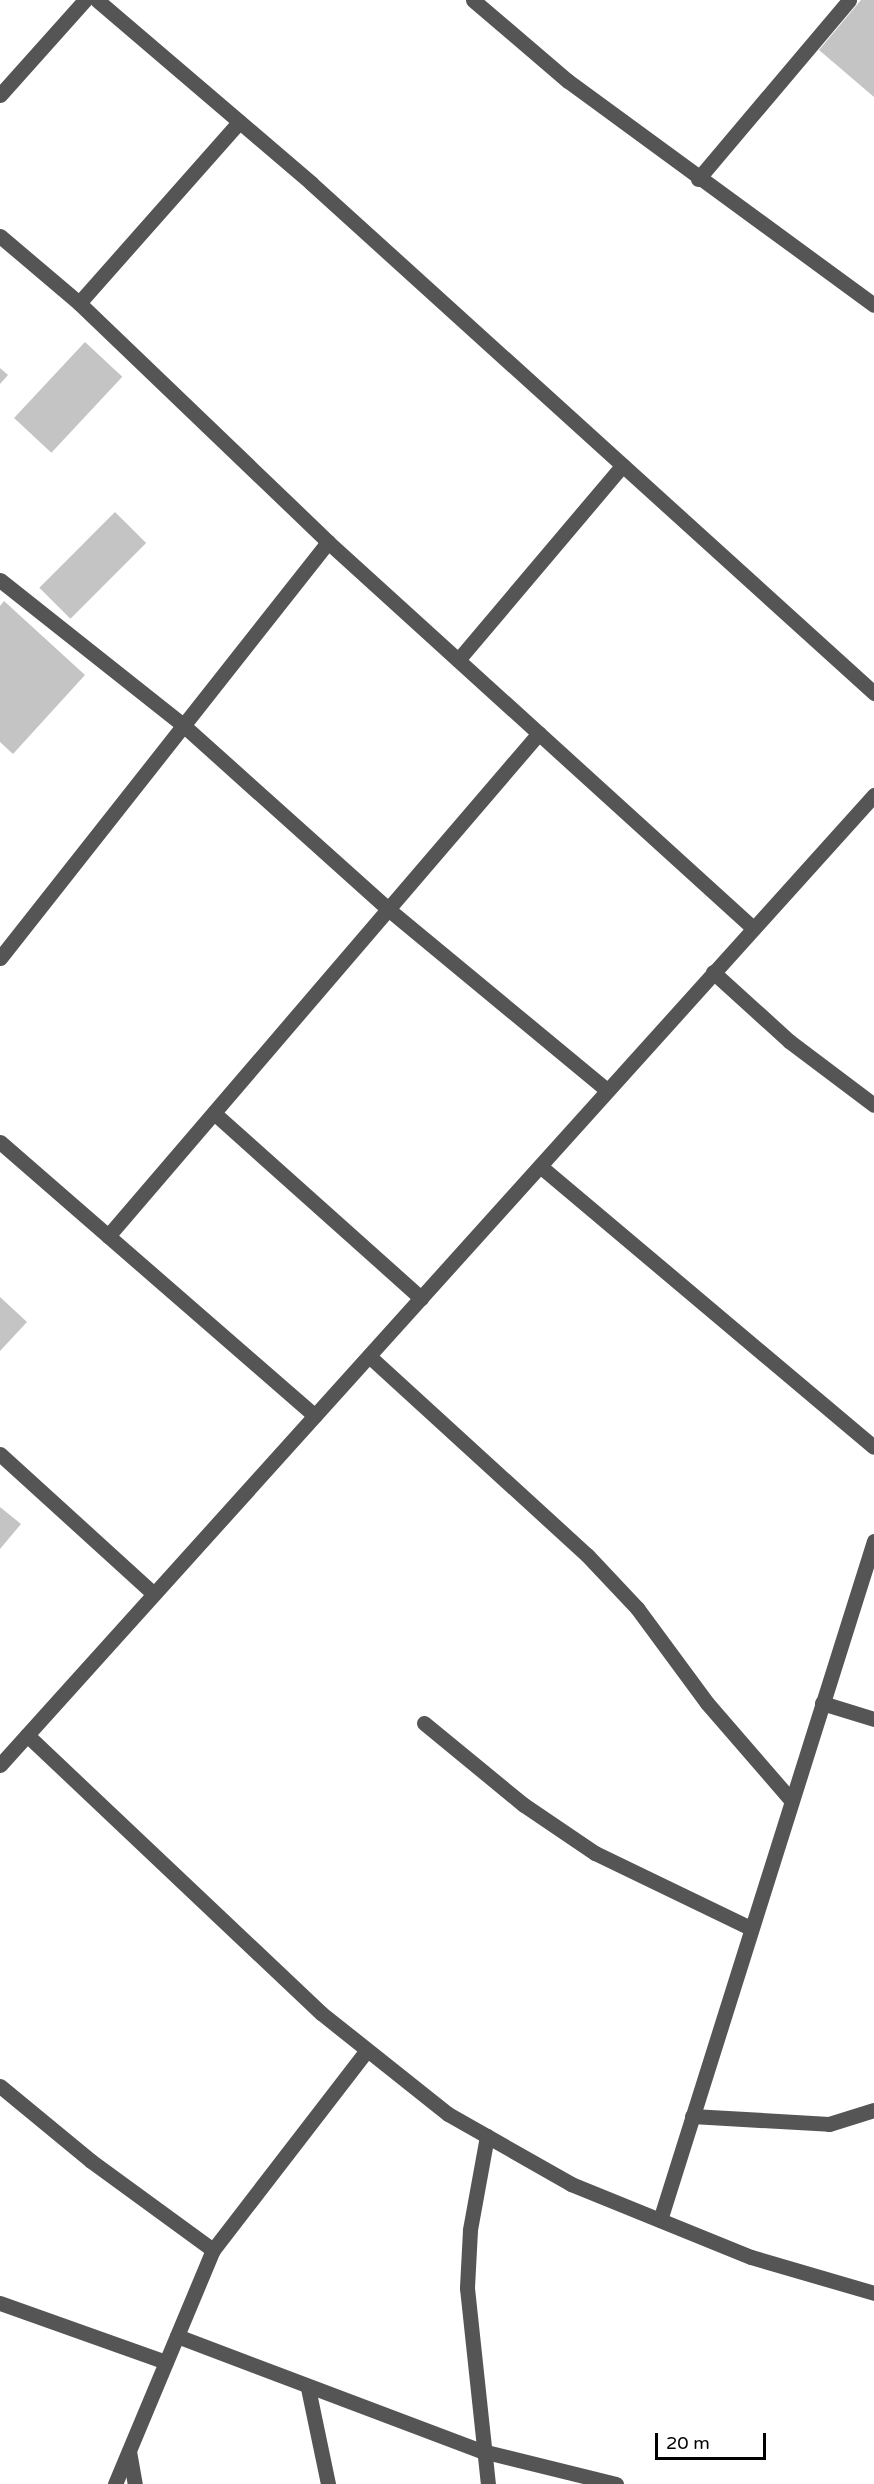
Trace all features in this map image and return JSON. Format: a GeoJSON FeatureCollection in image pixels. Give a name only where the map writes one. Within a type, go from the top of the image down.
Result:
{"type":"FeatureCollection","features":[{"type":"Feature","properties":{"kind":"street"},"geometry":{"type":"LineString","coordinates":[[0,95],[85,0]]}},
{"type":"Feature","properties":{"kind":"street"},"geometry":{"type":"LineString","coordinates":[[97,0],[239,122],[874,693]]}},
{"type":"Feature","properties":{"kind":"street"},"geometry":{"type":"LineString","coordinates":[[473,0],[568,81],[698,179],[874,305]]}},
{"type":"Feature","properties":{"kind":"street"},"geometry":{"type":"LineString","coordinates":[[698,179],[849,0]]}},
{"type":"Feature","properties":{"kind":"street"},"geometry":{"type":"LineString","coordinates":[[79,303],[239,122]]}},
{"type":"Feature","properties":{"kind":"street"},"geometry":{"type":"LineString","coordinates":[[0,236],[79,303],[328,542],[752,927]]}},
{"type":"Feature","properties":{"kind":"street"},"geometry":{"type":"LineString","coordinates":[[458,660],[623,465]]}},
{"type":"Feature","properties":{"kind":"street"},"geometry":{"type":"LineString","coordinates":[[0,958],[328,542]]}},
{"type":"Feature","properties":{"kind":"street"},"geometry":{"type":"LineString","coordinates":[[0,581],[183,725],[388,909],[607,1090]]}},
{"type":"Feature","properties":{"kind":"street"},"geometry":{"type":"LineString","coordinates":[[108,1236],[539,733]]}},
{"type":"Feature","properties":{"kind":"street"},"geometry":{"type":"LineString","coordinates":[[0,1765],[540,1166],[752,927],[874,795]]}},
{"type":"Feature","properties":{"kind":"street"},"geometry":{"type":"LineString","coordinates":[[712,972],[789,1041],[874,1105]]}},
{"type":"Feature","properties":{"kind":"street"},"geometry":{"type":"LineString","coordinates":[[213,1113],[421,1298]]}},
{"type":"Feature","properties":{"kind":"street"},"geometry":{"type":"LineString","coordinates":[[0,1142],[315,1416]]}},
{"type":"Feature","properties":{"kind":"street"},"geometry":{"type":"LineString","coordinates":[[540,1166],[874,1446]]}},
{"type":"Feature","properties":{"kind":"street"},"geometry":{"type":"LineString","coordinates":[[369,1356],[587,1555],[637,1608],[706,1703],[791,1800]]}},
{"type":"Feature","properties":{"kind":"street"},"geometry":{"type":"LineString","coordinates":[[0,1454],[154,1594]]}},
{"type":"Feature","properties":{"kind":"street"},"geometry":{"type":"LineString","coordinates":[[660,2220],[750,1928],[874,1541]]}},
{"type":"Feature","properties":{"kind":"street"},"geometry":{"type":"LineString","coordinates":[[822,1703],[874,1719]]}},
{"type":"Feature","properties":{"kind":"street"},"geometry":{"type":"LineString","coordinates":[[424,1723],[524,1805],[596,1853],[750,1928]]}},
{"type":"Feature","properties":{"kind":"street"},"geometry":{"type":"LineString","coordinates":[[27,1735],[321,2013],[448,2114],[571,2184],[751,2257],[874,2293]]}},
{"type":"Feature","properties":{"kind":"street"},"geometry":{"type":"LineString","coordinates":[[115,2484],[213,2250],[367,2050]]}},
{"type":"Feature","properties":{"kind":"street"},"geometry":{"type":"LineString","coordinates":[[0,2085],[91,2161],[213,2250]]}},
{"type":"Feature","properties":{"kind":"street"},"geometry":{"type":"LineString","coordinates":[[692,2116],[829,2124],[874,2110]]}},
{"type":"Feature","properties":{"kind":"street"},"geometry":{"type":"LineString","coordinates":[[487,2136],[470,2230],[466,2288],[482,2451],[488,2484]]}},
{"type":"Feature","properties":{"kind":"street"},"geometry":{"type":"LineString","coordinates":[[0,2303],[166,2362]]}},
{"type":"Feature","properties":{"kind":"street"},"geometry":{"type":"LineString","coordinates":[[177,2336],[308,2388],[482,2451],[616,2484]]}},
{"type":"Feature","properties":{"kind":"street"},"geometry":{"type":"LineString","coordinates":[[308,2388],[328,2484]]}},
{"type":"Feature","properties":{"kind":"street"},"geometry":{"type":"LineString","coordinates":[[129,2450],[135,2484]]}},
{"type":"Feature","properties":{"kind":"building"},"geometry":{"type":"Polygon","coordinates":[[[861,0],[874,0],[874,97],[819,50],[861,0]]]}},
{"type":"Feature","properties":{"kind":"building"},"geometry":{"type":"Polygon","coordinates":[[[85,342],[122,377],[51,453],[14,418],[85,342]]]}},
{"type":"Feature","properties":{"kind":"building"},"geometry":{"type":"Polygon","coordinates":[[[0,368],[8,375],[0,384],[0,368]]]}},
{"type":"Feature","properties":{"kind":"building"},"geometry":{"type":"Polygon","coordinates":[[[115,512],[146,543],[70,619],[39,588],[115,512]]]}},
{"type":"Feature","properties":{"kind":"building"},"geometry":{"type":"Polygon","coordinates":[[[4,601],[85,675],[13,754],[0,742],[0,606],[4,601]]]}},
{"type":"Feature","properties":{"kind":"building"},"geometry":{"type":"Polygon","coordinates":[[[0,1297],[27,1322],[0,1351],[0,1297]]]}},
{"type":"Feature","properties":{"kind":"building"},"geometry":{"type":"Polygon","coordinates":[[[0,1507],[21,1524],[0,1549],[0,1507]]]}}]}
